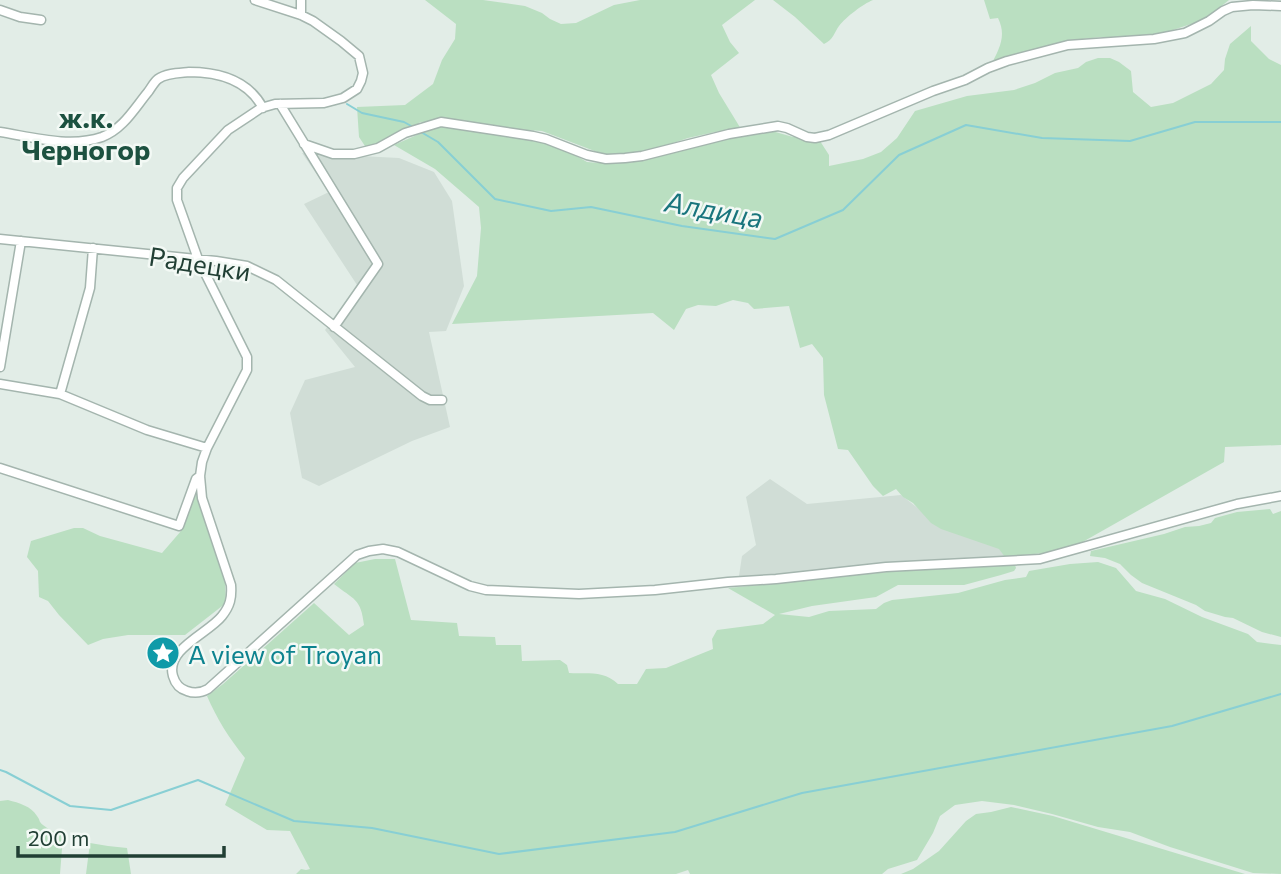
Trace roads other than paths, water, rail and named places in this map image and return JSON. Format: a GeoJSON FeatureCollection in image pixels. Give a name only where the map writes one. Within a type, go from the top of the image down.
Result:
{"type":"FeatureCollection","features":[{"type":"Feature","properties":{"kind":"street"},"geometry":{"type":"LineString","coordinates":[[255,0],[313,21],[359,56],[362,73],[357,89],[335,101],[280,104],[263,108],[228,130],[177,188],[177,200],[198,259],[247,357],[248,364],[207,448],[200,476],[202,498],[231,586],[231,600],[220,619],[174,659],[173,676],[177,685],[185,690],[199,693],[208,689],[358,555],[369,551],[383,549],[398,552],[470,586],[486,590],[579,594],[655,590],[886,567],[1040,559],[1237,504],[1281,496]]}},
{"type":"Feature","properties":{"kind":"street"},"geometry":{"type":"LineString","coordinates":[[301,0],[301,15]]}},
{"type":"Feature","properties":{"kind":"street"},"geometry":{"type":"LineString","coordinates":[[304,144],[333,154],[354,154],[378,148],[405,133],[441,122],[533,135],[587,155],[606,159],[642,156],[729,134],[778,126],[815,138],[829,135],[1007,61],[1068,45],[1154,39],[1185,33],[1232,7],[1281,6]]}},
{"type":"Feature","properties":{"kind":"street"},"geometry":{"type":"LineString","coordinates":[[0,10],[41,20]]}},
{"type":"Feature","properties":{"kind":"street"},"geometry":{"type":"LineString","coordinates":[[0,132],[69,142],[98,138],[123,124],[158,79],[169,74],[208,72],[222,75],[240,83],[253,93],[263,108]]}},
{"type":"Feature","properties":{"kind":"street"},"geometry":{"type":"LineString","coordinates":[[280,104],[378,264],[334,327]]}},
{"type":"Feature","properties":{"kind":"street","name":"Радецки"},"geometry":{"type":"LineString","coordinates":[[0,239],[247,266],[276,280],[422,396],[430,400],[442,400]]}},
{"type":"Feature","properties":{"kind":"street"},"geometry":{"type":"LineString","coordinates":[[0,367],[21,241]]}},
{"type":"Feature","properties":{"kind":"street"},"geometry":{"type":"LineString","coordinates":[[60,394],[90,288],[93,248]]}},
{"type":"Feature","properties":{"kind":"street"},"geometry":{"type":"LineString","coordinates":[[0,384],[60,394],[147,430],[207,448]]}},
{"type":"Feature","properties":{"kind":"street"},"geometry":{"type":"LineString","coordinates":[[0,468],[179,526],[196,479],[200,476]]}},
{"type":"Feature","properties":{"kind":"waterway","name":"Алдица"},"geometry":{"type":"LineString","coordinates":[[347,104],[362,113],[404,122],[413,127]]}},
{"type":"Feature","properties":{"kind":"waterway","name":"Алдица"},"geometry":{"type":"LineString","coordinates":[[421,132],[438,142],[495,199],[551,211],[591,207],[682,226],[775,239],[843,210],[899,155],[966,125],[1042,138],[1130,141],[1195,122],[1281,122]]}},
{"type":"Feature","properties":{"kind":"waterway"},"geometry":{"type":"LineString","coordinates":[[0,770],[70,806],[111,810],[198,780],[294,821],[372,828],[499,854],[675,832],[802,793],[1172,726],[1281,694]]}},
{"type":"Feature","properties":{"kind":"place","name":"A view of Troyan"},"geometry":{"type":"Point","coordinates":[163,653]}},
{"type":"Feature","properties":{"kind":"district","name":"ж.к. Черногор"},"geometry":{"type":"Point","coordinates":[86,133]}}]}
